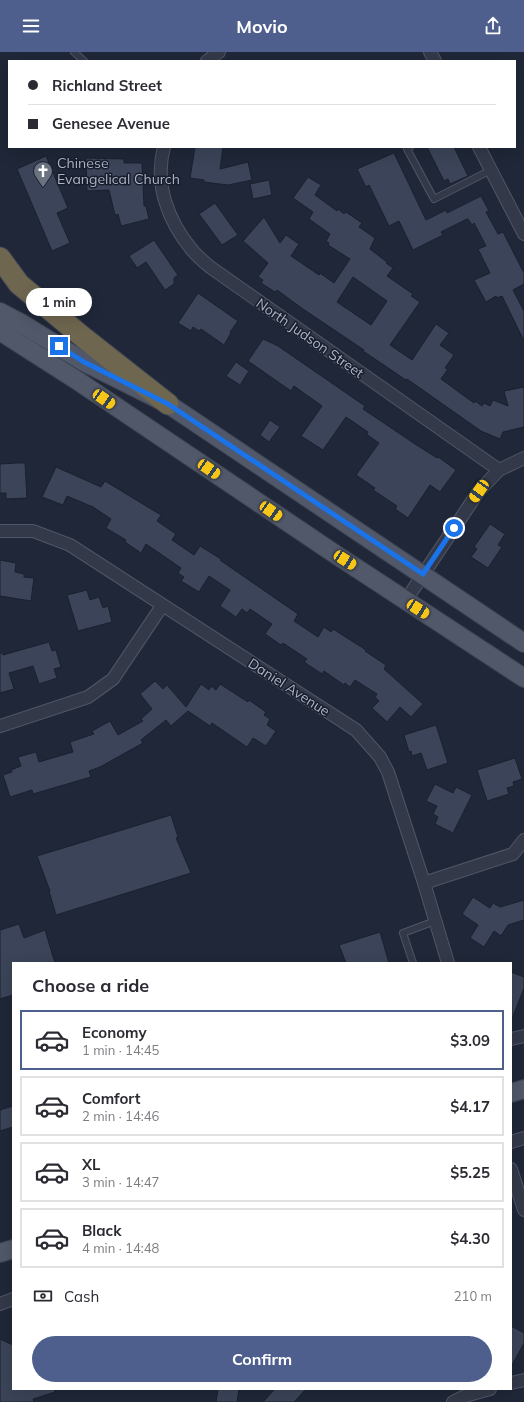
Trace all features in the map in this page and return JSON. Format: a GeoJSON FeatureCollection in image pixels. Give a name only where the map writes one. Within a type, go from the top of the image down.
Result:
{"type":"FeatureCollection","features":[{"type":"Feature","properties":{"kind":"highway"},"geometry":{"type":"LineString","coordinates":[[0,258],[19,284],[84,338],[168,404]]}},
{"type":"Feature","properties":{"kind":"main road"},"geometry":{"type":"LineString","coordinates":[[0,312],[21,323],[84,362],[168,404],[524,642]]}},
{"type":"Feature","properties":{"kind":"main road"},"geometry":{"type":"LineString","coordinates":[[0,331],[78,381],[524,678]]}},
{"type":"Feature","properties":{"kind":"main road"},"geometry":{"type":"LineString","coordinates":[[512,1093],[524,1089]]}},
{"type":"Feature","properties":{"kind":"main road"},"geometry":{"type":"LineString","coordinates":[[0,1253],[12,1249]]}},
{"type":"Feature","properties":{"kind":"street"},"geometry":{"type":"LineString","coordinates":[[208,60],[219,52]]}},
{"type":"Feature","properties":{"kind":"street","name":"North Judson Street"},"geometry":{"type":"LineString","coordinates":[[164,148],[161,161],[161,187],[172,221],[192,250],[210,267],[499,470]]}},
{"type":"Feature","properties":{"kind":"street"},"geometry":{"type":"LineString","coordinates":[[480,148],[524,234]]}},
{"type":"Feature","properties":{"kind":"street"},"geometry":{"type":"LineString","coordinates":[[406,600],[479,491],[499,470],[524,458]]}},
{"type":"Feature","properties":{"kind":"street","name":"Daniel Avenue"},"geometry":{"type":"LineString","coordinates":[[0,530],[33,531],[70,545],[162,606],[356,730],[380,756],[388,772],[448,962]]}},
{"type":"Feature","properties":{"kind":"street"},"geometry":{"type":"LineString","coordinates":[[0,726],[88,697],[113,679],[162,606]]}},
{"type":"Feature","properties":{"kind":"street"},"geometry":{"type":"LineString","coordinates":[[424,883],[513,854],[524,840]]}},
{"type":"Feature","properties":{"kind":"street"},"geometry":{"type":"LineString","coordinates":[[512,1039],[524,1036]]}},
{"type":"Feature","properties":{"kind":"street"},"geometry":{"type":"LineString","coordinates":[[512,1142],[524,1138]]}},
{"type":"Feature","properties":{"kind":"street"},"geometry":{"type":"LineString","coordinates":[[512,1172],[524,1210]]}},
{"type":"Feature","properties":{"kind":"street"},"geometry":{"type":"LineString","coordinates":[[0,1304],[12,1299]]}},
{"type":"Feature","properties":{"kind":"street"},"geometry":{"type":"LineString","coordinates":[[512,1383],[524,1380]]}},
{"type":"Feature","properties":{"kind":"street"},"geometry":{"type":"LineString","coordinates":[[453,1402],[464,1396],[486,1390]]}},
{"type":"Feature","properties":{"kind":"lane"},"geometry":{"type":"LineString","coordinates":[[74,52],[83,60]]}},
{"type":"Feature","properties":{"kind":"lane"},"geometry":{"type":"LineString","coordinates":[[408,148],[407,149],[434,199],[491,170]]}},
{"type":"Feature","properties":{"kind":"lane"},"geometry":{"type":"LineString","coordinates":[[413,962],[402,933],[435,921]]}},
{"type":"Feature","properties":{"kind":"building"},"geometry":{"type":"Polygon","coordinates":[[[195,148],[223,148],[220,169],[248,162],[252,180],[228,185],[204,182],[204,180],[190,178],[195,148]]]}},
{"type":"Feature","properties":{"kind":"building"},"geometry":{"type":"Polygon","coordinates":[[[428,148],[454,148],[468,176],[450,184],[448,179],[444,181],[428,148]]]}},
{"type":"Feature","properties":{"kind":"building"},"geometry":{"type":"Polygon","coordinates":[[[394,153],[426,220],[446,210],[447,213],[481,196],[489,211],[486,212],[498,234],[503,232],[524,273],[524,284],[513,290],[524,311],[524,341],[502,296],[497,298],[496,296],[486,302],[474,280],[490,273],[478,249],[486,246],[474,223],[472,225],[467,219],[441,232],[443,235],[413,250],[399,221],[389,226],[369,185],[366,187],[357,169],[394,153]]]}},
{"type":"Feature","properties":{"kind":"building","name":"Chinese Evangelical Church"},"geometry":{"type":"Polygon","coordinates":[[[46,156],[68,208],[57,213],[70,243],[52,251],[17,169],[46,156]]]}},
{"type":"Feature","properties":{"kind":"building"},"geometry":{"type":"Polygon","coordinates":[[[86,158],[124,159],[124,163],[142,163],[144,206],[146,206],[149,219],[121,226],[118,214],[115,215],[109,190],[87,191],[86,158]]]}},
{"type":"Feature","properties":{"kind":"building"},"geometry":{"type":"Polygon","coordinates":[[[308,177],[321,185],[315,195],[337,211],[338,209],[344,214],[346,212],[362,223],[359,227],[375,238],[370,249],[393,268],[387,276],[413,294],[411,296],[420,302],[390,345],[412,360],[436,324],[449,333],[440,345],[454,355],[445,368],[448,369],[441,379],[474,403],[475,401],[482,406],[484,403],[490,406],[493,400],[508,406],[504,391],[524,387],[524,427],[503,432],[500,439],[481,431],[407,379],[406,380],[363,351],[364,350],[277,290],[275,292],[261,283],[263,280],[258,277],[268,263],[243,241],[264,217],[280,243],[286,235],[299,244],[291,256],[319,275],[320,273],[334,283],[350,259],[328,245],[329,243],[326,241],[330,234],[309,219],[313,212],[293,198],[308,177]],[[353,277],[337,302],[371,325],[387,301],[353,277]]]}},
{"type":"Feature","properties":{"kind":"building"},"geometry":{"type":"Polygon","coordinates":[[[269,180],[272,195],[253,199],[250,184],[269,180]]]}},
{"type":"Feature","properties":{"kind":"building"},"geometry":{"type":"Polygon","coordinates":[[[215,203],[238,235],[222,245],[199,214],[215,203]]]}},
{"type":"Feature","properties":{"kind":"building"},"geometry":{"type":"Polygon","coordinates":[[[154,240],[178,275],[174,278],[174,284],[165,290],[146,262],[137,268],[129,256],[154,240]]]}},
{"type":"Feature","properties":{"kind":"building"},"geometry":{"type":"Polygon","coordinates":[[[198,293],[238,321],[230,332],[231,333],[224,345],[201,329],[199,331],[193,327],[191,331],[178,323],[198,293]]]}},
{"type":"Feature","properties":{"kind":"building"},"geometry":{"type":"Polygon","coordinates":[[[263,339],[278,346],[365,406],[363,409],[456,470],[440,492],[430,485],[408,518],[395,509],[397,506],[373,490],[375,488],[356,475],[379,443],[367,434],[368,432],[346,417],[323,450],[301,436],[322,406],[294,386],[291,391],[248,361],[263,339]]]}},
{"type":"Feature","properties":{"kind":"building"},"geometry":{"type":"Polygon","coordinates":[[[236,362],[249,371],[240,385],[226,376],[236,362]]]}},
{"type":"Feature","properties":{"kind":"building"},"geometry":{"type":"Polygon","coordinates":[[[270,420],[280,427],[269,442],[260,435],[270,420]]]}},
{"type":"Feature","properties":{"kind":"building"},"geometry":{"type":"Polygon","coordinates":[[[25,463],[27,498],[6,499],[6,493],[0,493],[0,464],[25,463]]]}},
{"type":"Feature","properties":{"kind":"building"},"geometry":{"type":"Polygon","coordinates":[[[56,467],[101,487],[105,481],[161,515],[157,521],[176,534],[172,540],[194,555],[200,546],[221,559],[220,560],[298,614],[294,621],[318,637],[324,627],[331,632],[333,629],[366,650],[365,651],[386,665],[384,669],[423,704],[411,717],[400,707],[387,722],[372,708],[379,701],[375,697],[377,694],[355,680],[350,687],[345,683],[344,685],[324,671],[322,674],[304,662],[307,659],[283,643],[281,645],[265,634],[272,624],[250,609],[247,613],[242,609],[236,617],[220,606],[230,590],[209,576],[199,592],[181,581],[184,577],[178,573],[181,568],[146,544],[141,553],[125,542],[126,540],[106,528],[111,519],[93,507],[67,496],[63,505],[42,497],[56,467]]]}},
{"type":"Feature","properties":{"kind":"building"},"geometry":{"type":"Polygon","coordinates":[[[490,524],[505,534],[498,545],[502,547],[488,568],[471,557],[477,549],[474,547],[490,524]]]}},
{"type":"Feature","properties":{"kind":"building"},"geometry":{"type":"Polygon","coordinates":[[[0,560],[16,563],[15,572],[24,574],[24,577],[34,578],[31,601],[0,596],[0,560]]]}},
{"type":"Feature","properties":{"kind":"building"},"geometry":{"type":"Polygon","coordinates":[[[87,590],[90,600],[99,597],[103,608],[108,606],[112,622],[78,631],[67,595],[87,590]]]}},
{"type":"Feature","properties":{"kind":"building"},"geometry":{"type":"Polygon","coordinates":[[[49,642],[52,651],[56,650],[61,667],[54,669],[57,678],[39,684],[33,666],[9,673],[14,689],[0,693],[0,653],[3,655],[49,642]]]}},
{"type":"Feature","properties":{"kind":"building"},"geometry":{"type":"Polygon","coordinates":[[[155,681],[163,689],[167,685],[186,707],[201,684],[209,690],[211,686],[216,690],[220,684],[248,702],[249,700],[266,712],[264,715],[270,719],[267,725],[276,731],[266,746],[253,738],[247,747],[212,723],[210,726],[188,711],[171,726],[166,720],[141,740],[143,743],[100,767],[89,771],[91,777],[33,794],[32,790],[10,797],[3,775],[12,772],[11,770],[21,766],[18,757],[36,752],[39,762],[73,752],[70,742],[94,734],[92,731],[110,721],[118,735],[143,721],[141,719],[152,709],[140,694],[155,681]]]}},
{"type":"Feature","properties":{"kind":"building"},"geometry":{"type":"Polygon","coordinates":[[[436,725],[448,763],[427,770],[421,753],[412,756],[411,751],[409,752],[404,735],[436,725]]]}},
{"type":"Feature","properties":{"kind":"building"},"geometry":{"type":"Polygon","coordinates":[[[515,758],[522,779],[513,782],[514,786],[507,788],[509,794],[487,801],[477,770],[515,758]]]}},
{"type":"Feature","properties":{"kind":"building"},"geometry":{"type":"Polygon","coordinates":[[[435,784],[453,793],[456,787],[472,795],[453,833],[435,824],[438,817],[433,814],[437,806],[426,801],[435,784]]]}},
{"type":"Feature","properties":{"kind":"building"},"geometry":{"type":"Polygon","coordinates":[[[171,815],[178,837],[176,838],[191,873],[56,915],[50,891],[37,856],[171,815]]]}},
{"type":"Feature","properties":{"kind":"building"},"geometry":{"type":"Polygon","coordinates":[[[473,897],[490,908],[493,903],[500,907],[524,900],[524,920],[508,925],[501,936],[494,931],[484,947],[470,938],[478,925],[462,914],[473,897]]]}},
{"type":"Feature","properties":{"kind":"building"},"geometry":{"type":"Polygon","coordinates":[[[19,924],[24,938],[45,930],[55,962],[12,962],[12,995],[0,999],[0,930],[19,924]]]}},
{"type":"Feature","properties":{"kind":"building"},"geometry":{"type":"Polygon","coordinates":[[[380,932],[389,962],[346,962],[339,945],[380,932]]]}},
{"type":"Feature","properties":{"kind":"building"},"geometry":{"type":"Polygon","coordinates":[[[512,972],[524,977],[524,988],[512,1019],[512,972]]]}},
{"type":"Feature","properties":{"kind":"building"},"geometry":{"type":"Polygon","coordinates":[[[12,1106],[12,1127],[0,1131],[0,1110],[12,1106]]]}},
{"type":"Feature","properties":{"kind":"building"},"geometry":{"type":"Polygon","coordinates":[[[512,1327],[524,1333],[524,1343],[512,1365],[512,1327]]]}},
{"type":"Feature","properties":{"kind":"building"},"geometry":{"type":"Polygon","coordinates":[[[0,1339],[12,1345],[12,1390],[54,1390],[55,1392],[33,1399],[34,1402],[0,1402],[0,1339]]]}},
{"type":"Feature","properties":{"kind":"building"},"geometry":{"type":"Polygon","coordinates":[[[218,1390],[239,1390],[237,1402],[216,1402],[218,1390]]]}},
{"type":"Feature","properties":{"kind":"building"},"geometry":{"type":"Polygon","coordinates":[[[274,1390],[305,1390],[294,1402],[263,1402],[274,1390]]]}},
{"type":"Feature","properties":{"kind":"place","name":"Chinese Evangelical Church"},"geometry":{"type":"Point","coordinates":[43,188]}},
{"type":"Feature","properties":{"kind":"route"},"geometry":{"type":"LineString","coordinates":[[59,346],[84,362],[168,404],[423,574],[454,528]]}}]}
